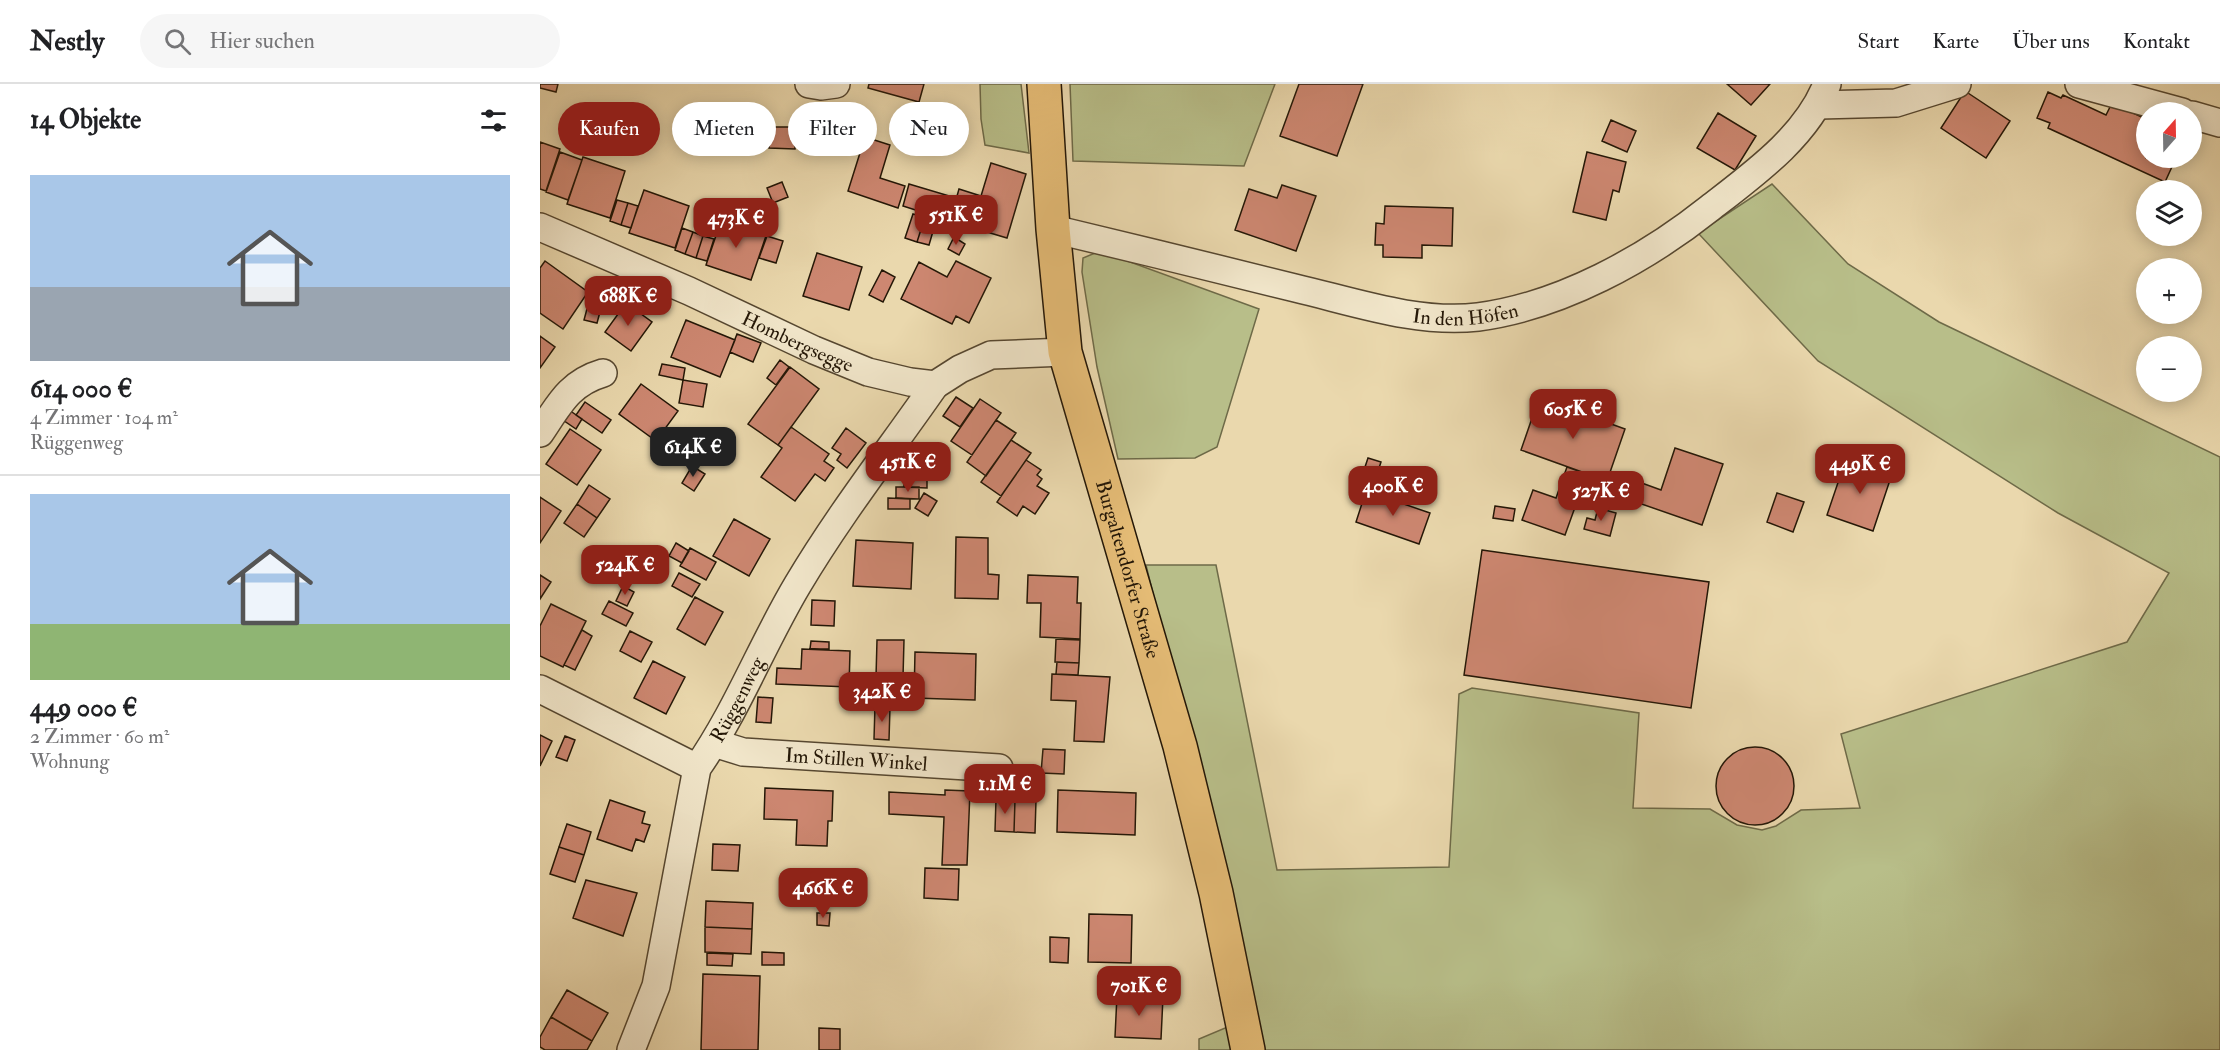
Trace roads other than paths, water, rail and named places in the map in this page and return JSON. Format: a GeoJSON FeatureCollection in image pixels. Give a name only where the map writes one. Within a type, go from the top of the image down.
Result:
{"type":"FeatureCollection","features":[{"type":"Feature","properties":{"kind":"main road","name":"Burgaltendorfer Straße"},"geometry":{"type":"LineString","coordinates":[[1044,84],[1053,229],[1065,352],[1180,746],[1221,915],[1248,1050]]}},
{"type":"Feature","properties":{"kind":"street"},"geometry":{"type":"LineString","coordinates":[[809,84],[821,86],[836,84]]}},
{"type":"Feature","properties":{"kind":"street","name":"In den Höfen"},"geometry":{"type":"LineString","coordinates":[[1053,229],[1413,316],[1478,316],[1539,302],[1598,278],[1680,232],[1766,165],[1823,94],[1896,103],[1957,84]]}},
{"type":"Feature","properties":{"kind":"street"},"geometry":{"type":"LineString","coordinates":[[2079,84],[2145,102]]}},
{"type":"Feature","properties":{"kind":"street"},"geometry":{"type":"LineString","coordinates":[[2202,118],[2220,123]]}},
{"type":"Feature","properties":{"kind":"street","name":"Hombergsegge"},"geometry":{"type":"LineString","coordinates":[[540,227],[868,372],[910,382],[935,385]]}},
{"type":"Feature","properties":{"kind":"street"},"geometry":{"type":"LineString","coordinates":[[935,385],[960,369],[991,355],[1065,352]]}},
{"type":"Feature","properties":{"kind":"street"},"geometry":{"type":"LineString","coordinates":[[540,433],[572,387],[586,378],[603,372]]}},
{"type":"Feature","properties":{"kind":"street","name":"Rüggenweg"},"geometry":{"type":"LineString","coordinates":[[631,1050],[656,986],[697,768],[714,743],[796,586],[826,539],[935,385]]}},
{"type":"Feature","properties":{"kind":"street"},"geometry":{"type":"LineString","coordinates":[[540,689],[697,768]]}},
{"type":"Feature","properties":{"kind":"street","name":"Im Stillen Winkel"},"geometry":{"type":"LineString","coordinates":[[714,743],[743,752],[999,768]]}}]}
